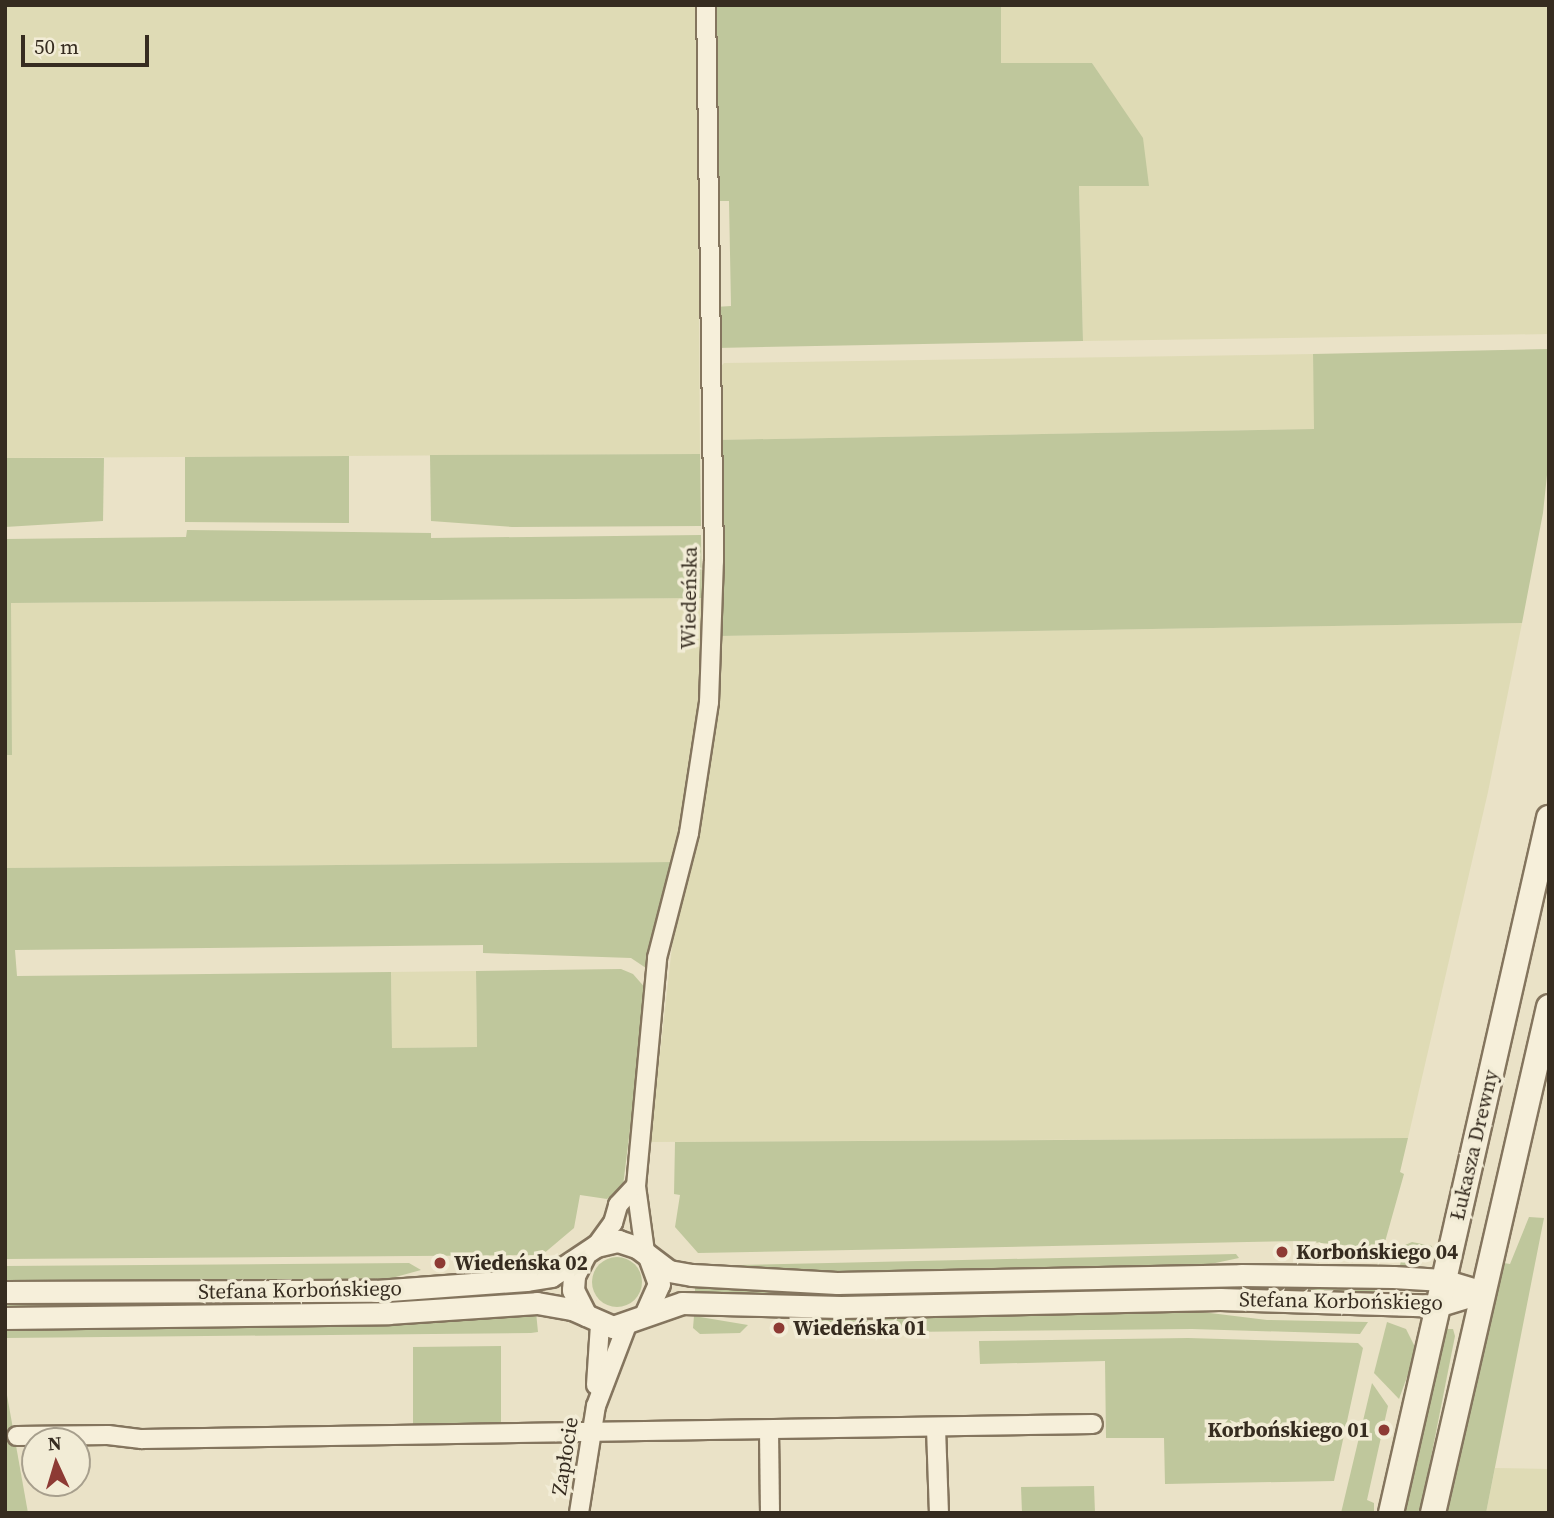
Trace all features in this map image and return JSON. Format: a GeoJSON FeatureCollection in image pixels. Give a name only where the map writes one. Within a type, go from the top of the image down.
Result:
{"type":"FeatureCollection","features":[{"type":"Feature","properties":{"kind":"main road","name":"Łukasza Drewny"},"geometry":{"type":"LineString","coordinates":[[1391,1513],[1549,818]]}},
{"type":"Feature","properties":{"kind":"main road","name":"Łukasza Drewny"},"geometry":{"type":"LineString","coordinates":[[1433,1513],[1549,1007]]}},
{"type":"Feature","properties":{"kind":"street","name":"Wiedeńska"},"geometry":{"type":"LineString","coordinates":[[645,1252],[636,1185],[657,958],[690,833],[709,702],[714,561],[706,5]]}},
{"type":"Feature","properties":{"kind":"street"},"geometry":{"type":"LineString","coordinates":[[593,1319],[575,1297],[573,1276],[613,1223],[618,1205],[636,1185]]}},
{"type":"Feature","properties":{"kind":"street","name":"Stefana Korbońskiego"},"geometry":{"type":"LineString","coordinates":[[5,1292],[376,1291],[541,1278],[564,1270],[592,1249],[618,1241],[645,1252],[658,1265],[684,1275],[837,1283],[1241,1275],[1443,1280],[1483,1293]]}},
{"type":"Feature","properties":{"kind":"street"},"geometry":{"type":"LineString","coordinates":[[636,1320],[659,1284],[645,1252]]}},
{"type":"Feature","properties":{"kind":"street","name":"Stefana Korbońskiego"},"geometry":{"type":"LineString","coordinates":[[5,1318],[388,1313],[537,1303],[593,1319],[636,1320],[682,1303],[841,1307],[1220,1299],[1437,1306],[1483,1293]]}},
{"type":"Feature","properties":{"kind":"street","name":"Zapłocie"},"geometry":{"type":"LineString","coordinates":[[579,1513],[596,1406],[593,1319]]}},
{"type":"Feature","properties":{"kind":"street","name":"Zapłocie"},"geometry":{"type":"LineString","coordinates":[[596,1406],[636,1320]]}},
{"type":"Feature","properties":{"kind":"street"},"geometry":{"type":"LineString","coordinates":[[17,1436],[108,1435],[142,1439],[1093,1424]]}},
{"type":"Feature","properties":{"kind":"street"},"geometry":{"type":"LineString","coordinates":[[936,1428],[939,1513]]}},
{"type":"Feature","properties":{"kind":"street"},"geometry":{"type":"LineString","coordinates":[[769,1430],[770,1513]]}},
{"type":"Feature","properties":{"kind":"shaded area"},"geometry":{"type":"Polygon","coordinates":[[[5,5],[697,5],[700,454],[5,458],[5,5]]]}},
{"type":"Feature","properties":{"kind":"shaded area"},"geometry":{"type":"Polygon","coordinates":[[[1001,5],[1549,5],[1549,334],[1083,341],[1079,185],[1112,93],[1092,63],[1001,63],[1001,5]]]}},
{"type":"Feature","properties":{"kind":"shaded area"},"geometry":{"type":"Polygon","coordinates":[[[1313,354],[1315,429],[716,440],[716,372],[724,363],[1313,354]]]}},
{"type":"Feature","properties":{"kind":"shaded area"},"geometry":{"type":"Polygon","coordinates":[[[702,598],[702,701],[675,862],[5,868],[5,755],[12,755],[10,603],[702,598]]]}},
{"type":"Feature","properties":{"kind":"shaded area"},"geometry":{"type":"Polygon","coordinates":[[[1522,623],[1488,792],[1408,1138],[650,1142],[675,920],[705,782],[719,636],[1522,623]]]}},
{"type":"Feature","properties":{"kind":"shaded area"},"geometry":{"type":"Polygon","coordinates":[[[476,971],[477,1047],[392,1048],[391,972],[476,971]]]}},
{"type":"Feature","properties":{"kind":"shaded area"},"geometry":{"type":"Polygon","coordinates":[[[1495,1468],[1549,1469],[1549,1513],[1486,1513],[1495,1468]]]}},
{"type":"Feature","properties":{"kind":"green space"},"geometry":{"type":"Polygon","coordinates":[[[712,5],[1001,5],[1001,63],[1092,63],[1143,138],[1149,186],[1079,186],[1083,341],[716,348],[715,307],[731,306],[729,201],[714,201],[712,5]]]}},
{"type":"Feature","properties":{"kind":"green space"},"geometry":{"type":"Polygon","coordinates":[[[1549,349],[1549,456],[1543,513],[1522,623],[719,636],[716,440],[1314,429],[1313,354],[1549,349]]]}},
{"type":"Feature","properties":{"kind":"green space"},"geometry":{"type":"Polygon","coordinates":[[[700,454],[701,526],[512,527],[431,521],[430,455],[700,454]]]}},
{"type":"Feature","properties":{"kind":"green space"},"geometry":{"type":"Polygon","coordinates":[[[349,456],[349,523],[185,522],[185,457],[349,456]]]}},
{"type":"Feature","properties":{"kind":"green space"},"geometry":{"type":"Polygon","coordinates":[[[5,458],[104,458],[103,521],[5,527],[5,458]]]}},
{"type":"Feature","properties":{"kind":"green space"},"geometry":{"type":"Polygon","coordinates":[[[187,530],[431,533],[431,538],[701,535],[702,598],[11,603],[12,755],[5,755],[5,539],[186,537],[187,530]]]}},
{"type":"Feature","properties":{"kind":"green space"},"geometry":{"type":"Polygon","coordinates":[[[675,862],[649,970],[631,958],[483,953],[483,945],[15,950],[17,976],[391,972],[392,1048],[477,1047],[476,971],[621,969],[633,974],[647,990],[623,1186],[607,1199],[580,1195],[574,1228],[542,1255],[5,1259],[5,868],[675,862]]]}},
{"type":"Feature","properties":{"kind":"green space"},"geometry":{"type":"Polygon","coordinates":[[[1408,1138],[1400,1172],[1404,1174],[1383,1249],[1301,1241],[698,1253],[675,1227],[680,1195],[674,1194],[675,1142],[1408,1138]]]}},
{"type":"Feature","properties":{"kind":"green space"},"geometry":{"type":"Polygon","coordinates":[[[1529,1217],[1544,1218],[1486,1513],[1447,1513],[1504,1263],[1510,1264],[1529,1217]]]}},
{"type":"Feature","properties":{"kind":"green space"},"geometry":{"type":"Polygon","coordinates":[[[1412,1242],[1432,1246],[1430,1253],[1416,1267],[1399,1269],[1405,1245],[1412,1242]]]}},
{"type":"Feature","properties":{"kind":"green space"},"geometry":{"type":"Polygon","coordinates":[[[1236,1254],[1239,1258],[1201,1266],[826,1274],[697,1266],[1236,1254]]]}},
{"type":"Feature","properties":{"kind":"green space"},"geometry":{"type":"Polygon","coordinates":[[[617,1257],[634,1265],[642,1282],[634,1299],[617,1307],[600,1299],[592,1282],[600,1265],[617,1257]]]}},
{"type":"Feature","properties":{"kind":"green space"},"geometry":{"type":"Polygon","coordinates":[[[409,1263],[421,1270],[381,1281],[5,1282],[5,1266],[409,1263]]]}},
{"type":"Feature","properties":{"kind":"green space"},"geometry":{"type":"Polygon","coordinates":[[[1237,1284],[1376,1287],[1374,1294],[829,1297],[695,1293],[695,1285],[1237,1284]]]}},
{"type":"Feature","properties":{"kind":"green space"},"geometry":{"type":"Polygon","coordinates":[[[535,1288],[535,1294],[363,1305],[5,1308],[5,1302],[366,1300],[535,1288]]]}},
{"type":"Feature","properties":{"kind":"green space"},"geometry":{"type":"Polygon","coordinates":[[[1194,1311],[1267,1320],[1368,1322],[1360,1334],[1192,1329],[813,1333],[805,1323],[840,1315],[1194,1311]]]}},
{"type":"Feature","properties":{"kind":"green space"},"geometry":{"type":"Polygon","coordinates":[[[536,1312],[538,1332],[531,1333],[5,1338],[5,1327],[374,1323],[536,1312]]]}},
{"type":"Feature","properties":{"kind":"green space"},"geometry":{"type":"Polygon","coordinates":[[[694,1316],[748,1325],[740,1333],[700,1334],[693,1328],[694,1316]]]}},
{"type":"Feature","properties":{"kind":"green space"},"geometry":{"type":"Polygon","coordinates":[[[1387,1322],[1406,1329],[1414,1345],[1415,1355],[1399,1399],[1374,1373],[1387,1322]]]}},
{"type":"Feature","properties":{"kind":"green space"},"geometry":{"type":"Polygon","coordinates":[[[1445,1329],[1453,1329],[1455,1336],[1420,1513],[1402,1513],[1445,1329]]]}},
{"type":"Feature","properties":{"kind":"green space"},"geometry":{"type":"Polygon","coordinates":[[[1188,1338],[1358,1343],[1363,1348],[1334,1481],[1165,1484],[1164,1438],[1106,1438],[1105,1361],[980,1364],[979,1341],[1188,1338]]]}},
{"type":"Feature","properties":{"kind":"green space"},"geometry":{"type":"Polygon","coordinates":[[[501,1346],[501,1424],[413,1426],[413,1347],[501,1346]]]}},
{"type":"Feature","properties":{"kind":"green space"},"geometry":{"type":"Polygon","coordinates":[[[1372,1383],[1388,1406],[1367,1500],[1374,1503],[1374,1513],[1341,1513],[1372,1383]]]}},
{"type":"Feature","properties":{"kind":"green space"},"geometry":{"type":"Polygon","coordinates":[[[5,1384],[21,1474],[21,1497],[25,1497],[28,1513],[5,1513],[5,1384]]]}},
{"type":"Feature","properties":{"kind":"green space"},"geometry":{"type":"Polygon","coordinates":[[[1094,1486],[1095,1513],[1022,1513],[1021,1487],[1094,1486]]]}},
{"type":"Feature","properties":{"kind":"place","name":"Korbońskiego 04"},"geometry":{"type":"Point","coordinates":[1282,1252]}},
{"type":"Feature","properties":{"kind":"place","name":"Wiedeńska 02"},"geometry":{"type":"Point","coordinates":[440,1263]}},
{"type":"Feature","properties":{"kind":"place","name":"Wiedeńska 01"},"geometry":{"type":"Point","coordinates":[779,1328]}},
{"type":"Feature","properties":{"kind":"place","name":"Korbońskiego 01"},"geometry":{"type":"Point","coordinates":[1384,1430]}}]}
